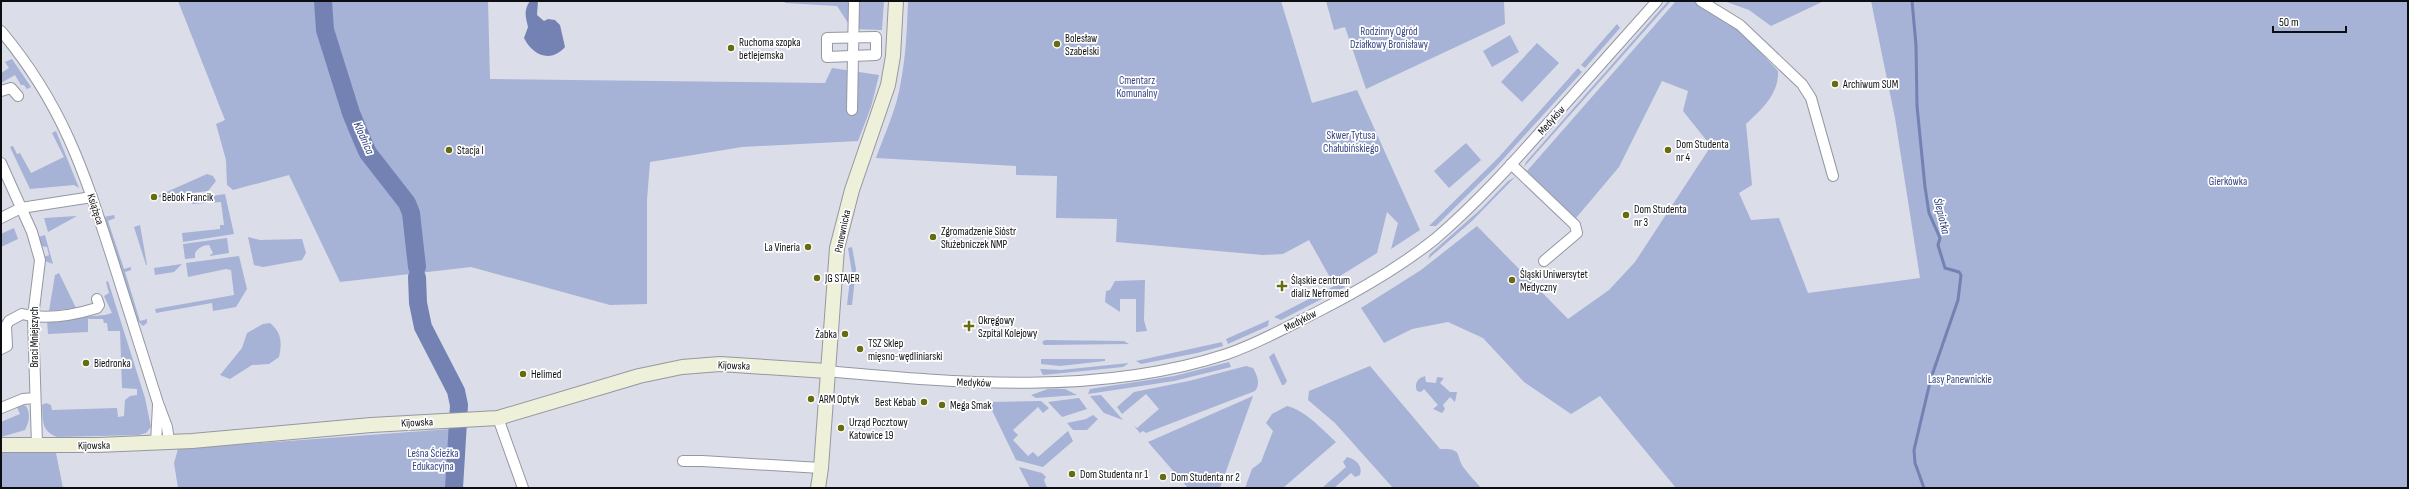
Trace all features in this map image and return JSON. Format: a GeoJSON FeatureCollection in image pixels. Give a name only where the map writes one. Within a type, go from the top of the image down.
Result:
{"type":"FeatureCollection","features":[{"type":"Feature","properties":{"kind":"street"},"geometry":{"type":"LineString","coordinates":[[852,110],[854,1]]}},
{"type":"Feature","properties":{"kind":"street","name":"Panewnicka"},"geometry":{"type":"LineString","coordinates":[[818,488],[821,468],[827,371],[840,229],[852,190],[885,99],[893,56],[896,1]]}},
{"type":"Feature","properties":{"kind":"street","name":"Medyków"},"geometry":{"type":"LineString","coordinates":[[827,371],[944,381],[1035,383],[1109,378],[1167,368],[1211,358],[1243,348],[1344,298],[1408,259],[1454,222],[1511,164],[1656,1]]}},
{"type":"Feature","properties":{"kind":"street"},"geometry":{"type":"LineString","coordinates":[[1701,1],[1740,25],[1802,84],[1811,98],[1833,176]]}},
{"type":"Feature","properties":{"kind":"street","name":"Książęca"},"geometry":{"type":"LineString","coordinates":[[1,31],[28,64],[56,110],[72,142],[92,197],[158,403],[166,422],[162,442]]}},
{"type":"Feature","properties":{"kind":"street"},"geometry":{"type":"LineString","coordinates":[[876,55],[876,37],[827,38],[827,56],[893,56]]}},
{"type":"Feature","properties":{"kind":"street"},"geometry":{"type":"LineString","coordinates":[[1,91],[11,88],[18,96]]}},
{"type":"Feature","properties":{"kind":"street","name":"Braci Mniejszych"},"geometry":{"type":"LineString","coordinates":[[1,163],[21,208],[40,260],[33,317],[37,445]]}},
{"type":"Feature","properties":{"kind":"street"},"geometry":{"type":"LineString","coordinates":[[1511,164],[1575,225],[1577,233],[1544,261]]}},
{"type":"Feature","properties":{"kind":"street"},"geometry":{"type":"LineString","coordinates":[[1,218],[21,208],[92,197]]}},
{"type":"Feature","properties":{"kind":"street"},"geometry":{"type":"LineString","coordinates":[[1,349],[8,346],[6,326],[8,321],[22,314],[33,317],[56,316],[92,310],[99,305],[97,299]]}},
{"type":"Feature","properties":{"kind":"street","name":"Kijowska"},"geometry":{"type":"LineString","coordinates":[[1,445],[162,442],[449,420],[498,418],[639,376],[670,369],[720,364],[827,371]]}},
{"type":"Feature","properties":{"kind":"street"},"geometry":{"type":"LineString","coordinates":[[1,408],[23,399],[35,398]]}},
{"type":"Feature","properties":{"kind":"street"},"geometry":{"type":"LineString","coordinates":[[498,418],[523,488]]}},
{"type":"Feature","properties":{"kind":"street"},"geometry":{"type":"LineString","coordinates":[[683,462],[702,460],[821,468]]}},
{"type":"Feature","properties":{"kind":"green space"},"geometry":{"type":"Polygon","coordinates":[[[178,1],[488,1],[490,79],[825,83],[832,68],[879,75],[871,107],[858,141],[742,147],[650,162],[647,200],[647,304],[610,305],[471,267],[340,282],[289,175],[233,190],[227,185],[226,160],[216,124],[225,120],[178,1]]]}},
{"type":"Feature","properties":{"kind":"green space"},"geometry":{"type":"Polygon","coordinates":[[[784,1],[884,1],[882,30],[852,29],[837,6],[785,3],[784,1]]]}},
{"type":"Feature","properties":{"kind":"green space"},"geometry":{"type":"Polygon","coordinates":[[[908,1],[1281,1],[1312,103],[1357,90],[1420,230],[1391,249],[1398,223],[1387,212],[1377,253],[1332,281],[1309,240],[1283,254],[1263,255],[1116,242],[1117,219],[1056,218],[1057,176],[1016,175],[1016,166],[876,158],[894,111],[899,91],[903,71],[907,31],[908,1]]]}},
{"type":"Feature","properties":{"kind":"green space","name":"Rodzinny Ogród Działkowy Bronisławy"},"geometry":{"type":"Polygon","coordinates":[[[1326,1],[1504,1],[1505,24],[1366,89],[1345,27],[1334,30],[1326,1]]]}},
{"type":"Feature","properties":{"kind":"green space"},"geometry":{"type":"Polygon","coordinates":[[[1668,1],[1671,1],[1524,167],[1526,162],[1668,1]]]}},
{"type":"Feature","properties":{"kind":"green space"},"geometry":{"type":"Polygon","coordinates":[[[1676,1],[1694,1],[1740,27],[1752,43],[1778,71],[1778,79],[1773,94],[1758,113],[1746,124],[1752,185],[1739,193],[1751,220],[1779,218],[1808,293],[1920,278],[1895,118],[1871,1],[2408,1],[2408,488],[1676,488],[1600,396],[1571,414],[1524,382],[1483,338],[1448,322],[1412,329],[1384,343],[1361,308],[1421,270],[1477,226],[1568,319],[1609,290],[1635,262],[1711,146],[1683,111],[1688,91],[1662,81],[1619,167],[1576,218],[1527,171],[1676,1]]]}},
{"type":"Feature","properties":{"kind":"green space"},"geometry":{"type":"Polygon","coordinates":[[[1724,1],[1824,1],[1771,26],[1749,10],[1724,1]]]}},
{"type":"Feature","properties":{"kind":"green space"},"geometry":{"type":"Polygon","coordinates":[[[1617,24],[1620,28],[1585,68],[1581,65],[1617,24]]]}},
{"type":"Feature","properties":{"kind":"green space"},"geometry":{"type":"Polygon","coordinates":[[[1510,35],[1519,52],[1492,67],[1483,51],[1510,35]]]}},
{"type":"Feature","properties":{"kind":"green space"},"geometry":{"type":"Polygon","coordinates":[[[1537,43],[1559,63],[1522,102],[1501,82],[1537,43]]]}},
{"type":"Feature","properties":{"kind":"green space"},"geometry":{"type":"Polygon","coordinates":[[[12,59],[31,87],[27,89],[24,85],[21,85],[15,75],[1,83],[1,73],[9,68],[5,62],[12,59]]]}},
{"type":"Feature","properties":{"kind":"green space"},"geometry":{"type":"Polygon","coordinates":[[[1578,68],[1582,72],[1496,167],[1436,226],[1429,226],[1498,158],[1578,68]]]}},
{"type":"Feature","properties":{"kind":"green space"},"geometry":{"type":"Polygon","coordinates":[[[56,131],[79,188],[74,185],[30,189],[10,147],[13,146],[17,154],[20,153],[31,173],[64,157],[52,133],[56,131]]]}},
{"type":"Feature","properties":{"kind":"green space"},"geometry":{"type":"Polygon","coordinates":[[[1466,143],[1481,160],[1449,188],[1434,171],[1466,143]]]}},
{"type":"Feature","properties":{"kind":"green space"},"geometry":{"type":"Polygon","coordinates":[[[207,174],[213,176],[216,181],[208,191],[153,198],[207,174]]]}},
{"type":"Feature","properties":{"kind":"green space"},"geometry":{"type":"Polygon","coordinates":[[[1515,177],[1472,221],[1428,259],[1430,254],[1481,209],[1508,181],[1515,177]]]}},
{"type":"Feature","properties":{"kind":"green space"},"geometry":{"type":"Polygon","coordinates":[[[225,194],[234,234],[183,242],[182,233],[220,229],[220,225],[224,225],[221,202],[192,204],[192,199],[225,194]]]}},
{"type":"Feature","properties":{"kind":"green space"},"geometry":{"type":"Polygon","coordinates":[[[114,215],[115,218],[108,221],[124,269],[131,267],[131,270],[125,272],[140,321],[147,319],[147,323],[143,326],[136,319],[104,217],[114,215]]]}},
{"type":"Feature","properties":{"kind":"green space"},"geometry":{"type":"Polygon","coordinates":[[[77,216],[48,232],[44,218],[77,216]]]}},
{"type":"Feature","properties":{"kind":"green space"},"geometry":{"type":"Polygon","coordinates":[[[140,225],[147,265],[134,227],[140,225]]]}},
{"type":"Feature","properties":{"kind":"green space"},"geometry":{"type":"Polygon","coordinates":[[[14,228],[18,239],[1,247],[1,234],[14,228]]]}},
{"type":"Feature","properties":{"kind":"green space"},"geometry":{"type":"Polygon","coordinates":[[[45,235],[53,264],[45,261],[44,257],[49,255],[47,247],[41,246],[38,237],[45,235]]]}},
{"type":"Feature","properties":{"kind":"green space"},"geometry":{"type":"Polygon","coordinates":[[[248,237],[260,240],[302,239],[306,253],[302,260],[263,267],[254,265],[248,237]]]}},
{"type":"Feature","properties":{"kind":"green space"},"geometry":{"type":"Polygon","coordinates":[[[227,238],[229,253],[209,256],[213,253],[209,245],[207,245],[203,246],[195,253],[195,258],[185,259],[183,244],[227,238]]]}},
{"type":"Feature","properties":{"kind":"green space"},"geometry":{"type":"Polygon","coordinates":[[[852,247],[856,269],[852,305],[847,305],[850,279],[853,279],[848,248],[852,247]]]}},
{"type":"Feature","properties":{"kind":"green space"},"geometry":{"type":"Polygon","coordinates":[[[239,256],[247,289],[236,307],[213,311],[212,303],[156,313],[155,309],[234,295],[231,270],[226,269],[188,277],[186,263],[239,256]]]}},
{"type":"Feature","properties":{"kind":"green space"},"geometry":{"type":"Polygon","coordinates":[[[182,264],[174,272],[155,275],[154,268],[182,264]]]}},
{"type":"Feature","properties":{"kind":"green space"},"geometry":{"type":"Polygon","coordinates":[[[59,273],[76,308],[49,311],[55,275],[59,273]]]}},
{"type":"Feature","properties":{"kind":"green space"},"geometry":{"type":"Polygon","coordinates":[[[1145,280],[1144,320],[1147,331],[1136,332],[1136,299],[1120,299],[1120,312],[1105,302],[1106,291],[1110,290],[1115,281],[1145,280]]]}},
{"type":"Feature","properties":{"kind":"green space"},"geometry":{"type":"Polygon","coordinates":[[[108,281],[145,398],[151,427],[146,433],[139,435],[57,437],[48,432],[45,428],[42,405],[46,403],[51,405],[52,410],[117,408],[118,417],[124,416],[125,400],[130,396],[137,395],[137,389],[122,388],[120,331],[108,331],[107,323],[104,323],[103,319],[88,319],[88,332],[48,334],[47,320],[105,315],[112,313],[104,296],[109,293],[106,282],[108,281]]]}},
{"type":"Feature","properties":{"kind":"green space"},"geometry":{"type":"Polygon","coordinates":[[[1342,282],[1345,287],[1281,320],[1274,317],[1342,282]]]}},
{"type":"Feature","properties":{"kind":"green space"},"geometry":{"type":"Polygon","coordinates":[[[1269,320],[1268,326],[1228,344],[1226,339],[1269,320]]]}},
{"type":"Feature","properties":{"kind":"green space"},"geometry":{"type":"Polygon","coordinates":[[[270,323],[279,334],[281,347],[279,357],[269,364],[252,365],[230,379],[220,375],[242,348],[247,333],[263,324],[270,323]]]}},
{"type":"Feature","properties":{"kind":"green space"},"geometry":{"type":"Polygon","coordinates":[[[1045,340],[1124,341],[1129,344],[1044,345],[1042,342],[1045,340]]]}},
{"type":"Feature","properties":{"kind":"green space"},"geometry":{"type":"Polygon","coordinates":[[[1222,342],[1223,346],[1197,353],[1141,364],[1136,361],[1222,342]]]}},
{"type":"Feature","properties":{"kind":"green space"},"geometry":{"type":"Polygon","coordinates":[[[1274,353],[1287,381],[1284,385],[1282,385],[1269,357],[1274,353]]]}},
{"type":"Feature","properties":{"kind":"green space"},"geometry":{"type":"Polygon","coordinates":[[[1041,359],[1105,359],[1105,361],[1060,366],[1041,364],[1041,359]]]}},
{"type":"Feature","properties":{"kind":"green space"},"geometry":{"type":"Polygon","coordinates":[[[1229,362],[1231,367],[1174,381],[1088,394],[1090,389],[1174,376],[1229,362]]]}},
{"type":"Feature","properties":{"kind":"green space"},"geometry":{"type":"Polygon","coordinates":[[[1129,363],[1123,367],[1043,375],[1040,369],[1061,370],[1129,363]]]}},
{"type":"Feature","properties":{"kind":"green space"},"geometry":{"type":"Polygon","coordinates":[[[1246,366],[1253,368],[1257,377],[1258,385],[1255,391],[1146,433],[1143,431],[1140,433],[1134,426],[1137,428],[1159,409],[1146,394],[1122,414],[1117,407],[1134,392],[1189,381],[1246,366]]]}},
{"type":"Feature","properties":{"kind":"green space"},"geometry":{"type":"Polygon","coordinates":[[[1370,366],[1440,449],[1456,451],[1461,464],[1481,488],[1393,488],[1335,423],[1308,400],[1309,391],[1370,366]]]}},
{"type":"Feature","properties":{"kind":"green space"},"geometry":{"type":"Polygon","coordinates":[[[1425,376],[1426,382],[1436,383],[1437,377],[1444,378],[1440,383],[1450,392],[1457,392],[1455,402],[1450,397],[1443,405],[1445,409],[1442,413],[1433,409],[1438,405],[1424,389],[1421,392],[1417,391],[1417,381],[1425,376]]]}},
{"type":"Feature","properties":{"kind":"green space"},"geometry":{"type":"Polygon","coordinates":[[[1048,389],[1065,389],[1077,395],[1036,398],[1031,395],[1048,389]]]}},
{"type":"Feature","properties":{"kind":"green space"},"geometry":{"type":"Polygon","coordinates":[[[1101,395],[1123,420],[1104,413],[1090,396],[1101,395]]]}},
{"type":"Feature","properties":{"kind":"green space"},"geometry":{"type":"Polygon","coordinates":[[[1253,396],[1220,488],[1188,488],[1148,442],[1253,396]]]}},
{"type":"Feature","properties":{"kind":"green space"},"geometry":{"type":"Polygon","coordinates":[[[1079,398],[1087,409],[1062,417],[1048,402],[1079,398]]]}},
{"type":"Feature","properties":{"kind":"green space"},"geometry":{"type":"Polygon","coordinates":[[[1041,401],[1049,408],[1043,413],[1038,407],[1013,430],[1018,435],[1013,440],[1028,456],[1033,452],[1038,457],[1068,431],[1073,441],[1043,467],[1016,460],[988,402],[1041,401]]]}},
{"type":"Feature","properties":{"kind":"green space"},"geometry":{"type":"Polygon","coordinates":[[[21,404],[26,406],[29,412],[25,430],[1,437],[1,422],[20,414],[17,407],[21,404]]]}},
{"type":"Feature","properties":{"kind":"green space"},"geometry":{"type":"Polygon","coordinates":[[[1287,406],[1294,408],[1307,416],[1320,426],[1336,442],[1283,488],[1245,488],[1252,469],[1261,462],[1273,431],[1266,423],[1272,414],[1287,406]]]}},
{"type":"Feature","properties":{"kind":"green space"},"geometry":{"type":"Polygon","coordinates":[[[1093,415],[1098,419],[1087,430],[1073,430],[1067,423],[1086,419],[1093,415]]]}},
{"type":"Feature","properties":{"kind":"green space","name":"Leśna Ścieżka Edukacyjna"},"geometry":{"type":"Polygon","coordinates":[[[451,429],[465,431],[461,488],[178,488],[174,463],[178,449],[451,429]]]}},
{"type":"Feature","properties":{"kind":"green space"},"geometry":{"type":"Polygon","coordinates":[[[1,453],[56,453],[63,488],[1,488],[1,453]]]}},
{"type":"Feature","properties":{"kind":"green space"},"geometry":{"type":"Polygon","coordinates":[[[1347,457],[1358,463],[1361,472],[1360,475],[1355,477],[1351,473],[1334,488],[1322,488],[1346,467],[1343,462],[1347,457]]]}},
{"type":"Feature","properties":{"kind":"green space"},"geometry":{"type":"Polygon","coordinates":[[[1019,467],[1042,473],[1046,477],[1044,480],[1047,488],[1030,488],[1019,467]]]}},
{"type":"Feature","properties":{"kind":"shaded area"},"geometry":{"type":"Polygon","coordinates":[[[530,1],[538,1],[537,15],[544,21],[548,19],[555,20],[560,25],[565,47],[560,52],[548,56],[537,53],[524,38],[528,27],[526,11],[530,1]]]}},
{"type":"Feature","properties":{"kind":"waterway","name":"Kłodnica"},"geometry":{"type":"LineString","coordinates":[[323,1],[325,30],[351,113],[363,142],[368,153],[407,203],[411,213],[417,267]]}},
{"type":"Feature","properties":{"kind":"waterway","name":"Ślepiotka"},"geometry":{"type":"LineString","coordinates":[[1912,1],[1916,45],[1917,106],[1929,213],[1940,238],[1938,245],[1945,268],[1959,272],[1961,275],[1958,300],[1931,378],[1914,450],[1915,463],[1924,488]]}},
{"type":"Feature","properties":{"kind":"waterway","name":"Kłodnica"},"geometry":{"type":"LineString","coordinates":[[417,277],[418,303],[423,327],[456,391],[459,405],[454,488]]}},
{"type":"Feature","properties":{"kind":"place","name":"Bolesław Szabelski"},"geometry":{"type":"Point","coordinates":[1057,44]}},
{"type":"Feature","properties":{"kind":"place","name":"Ruchoma szopka betlejemska"},"geometry":{"type":"Point","coordinates":[731,48]}},
{"type":"Feature","properties":{"kind":"place","name":"Archiwum SUM"},"geometry":{"type":"Point","coordinates":[1835,84]}},
{"type":"Feature","properties":{"kind":"place","name":"Stacja I"},"geometry":{"type":"Point","coordinates":[449,150]}},
{"type":"Feature","properties":{"kind":"place","name":"Dom Studenta nr 4"},"geometry":{"type":"Point","coordinates":[1668,150]}},
{"type":"Feature","properties":{"kind":"place","name":"Bebok Francik"},"geometry":{"type":"Point","coordinates":[154,197]}},
{"type":"Feature","properties":{"kind":"place","name":"Dom Studenta nr 3"},"geometry":{"type":"Point","coordinates":[1626,215]}},
{"type":"Feature","properties":{"kind":"place","name":"Zgromadzenie Sióstr Służebniczek NMP"},"geometry":{"type":"Point","coordinates":[933,237]}},
{"type":"Feature","properties":{"kind":"place","name":"La Vineria"},"geometry":{"type":"Point","coordinates":[808,247]}},
{"type":"Feature","properties":{"kind":"place","name":"JG STAJER"},"geometry":{"type":"Point","coordinates":[817,278]}},
{"type":"Feature","properties":{"kind":"place","name":"Śląski Uniwersytet Medyczny"},"geometry":{"type":"Point","coordinates":[1512,280]}},
{"type":"Feature","properties":{"kind":"place","name":"Śląskie centrum dializ Nefromed"},"geometry":{"type":"Point","coordinates":[1282,286]}},
{"type":"Feature","properties":{"kind":"place","name":"Okręgowy Szpital Kolejowy"},"geometry":{"type":"Point","coordinates":[969,326]}},
{"type":"Feature","properties":{"kind":"place","name":"Żabka"},"geometry":{"type":"Point","coordinates":[845,334]}},
{"type":"Feature","properties":{"kind":"place","name":"TSZ Sklep mięsno-wędliniarski"},"geometry":{"type":"Point","coordinates":[860,349]}},
{"type":"Feature","properties":{"kind":"place","name":"Biedronka"},"geometry":{"type":"Point","coordinates":[86,363]}},
{"type":"Feature","properties":{"kind":"place","name":"Helimed"},"geometry":{"type":"Point","coordinates":[523,374]}},
{"type":"Feature","properties":{"kind":"place","name":"ARM Optyk"},"geometry":{"type":"Point","coordinates":[811,399]}},
{"type":"Feature","properties":{"kind":"place","name":"Best Kebab"},"geometry":{"type":"Point","coordinates":[924,402]}},
{"type":"Feature","properties":{"kind":"place","name":"Mega Smak"},"geometry":{"type":"Point","coordinates":[942,405]}},
{"type":"Feature","properties":{"kind":"place","name":"Urząd Pocztowy Katowice 19"},"geometry":{"type":"Point","coordinates":[841,428]}},
{"type":"Feature","properties":{"kind":"place","name":"Dom Studenta nr 1"},"geometry":{"type":"Point","coordinates":[1072,474]}},
{"type":"Feature","properties":{"kind":"place","name":"Dom Studenta nr 2"},"geometry":{"type":"Point","coordinates":[1163,477]}},
{"type":"Feature","properties":{"kind":"park label","name":"Cmentarz Komunalny"},"geometry":{"type":"Point","coordinates":[1137,86]}},
{"type":"Feature","properties":{"kind":"park label","name":"Skwer Tytusa Chałubińskiego"},"geometry":{"type":"Point","coordinates":[1351,141]}},
{"type":"Feature","properties":{"kind":"park label","name":"Gierkówka"},"geometry":{"type":"Point","coordinates":[2228,181]}},
{"type":"Feature","properties":{"kind":"park label","name":"Lasy Panewnickie"},"geometry":{"type":"Point","coordinates":[1960,379]}}]}
